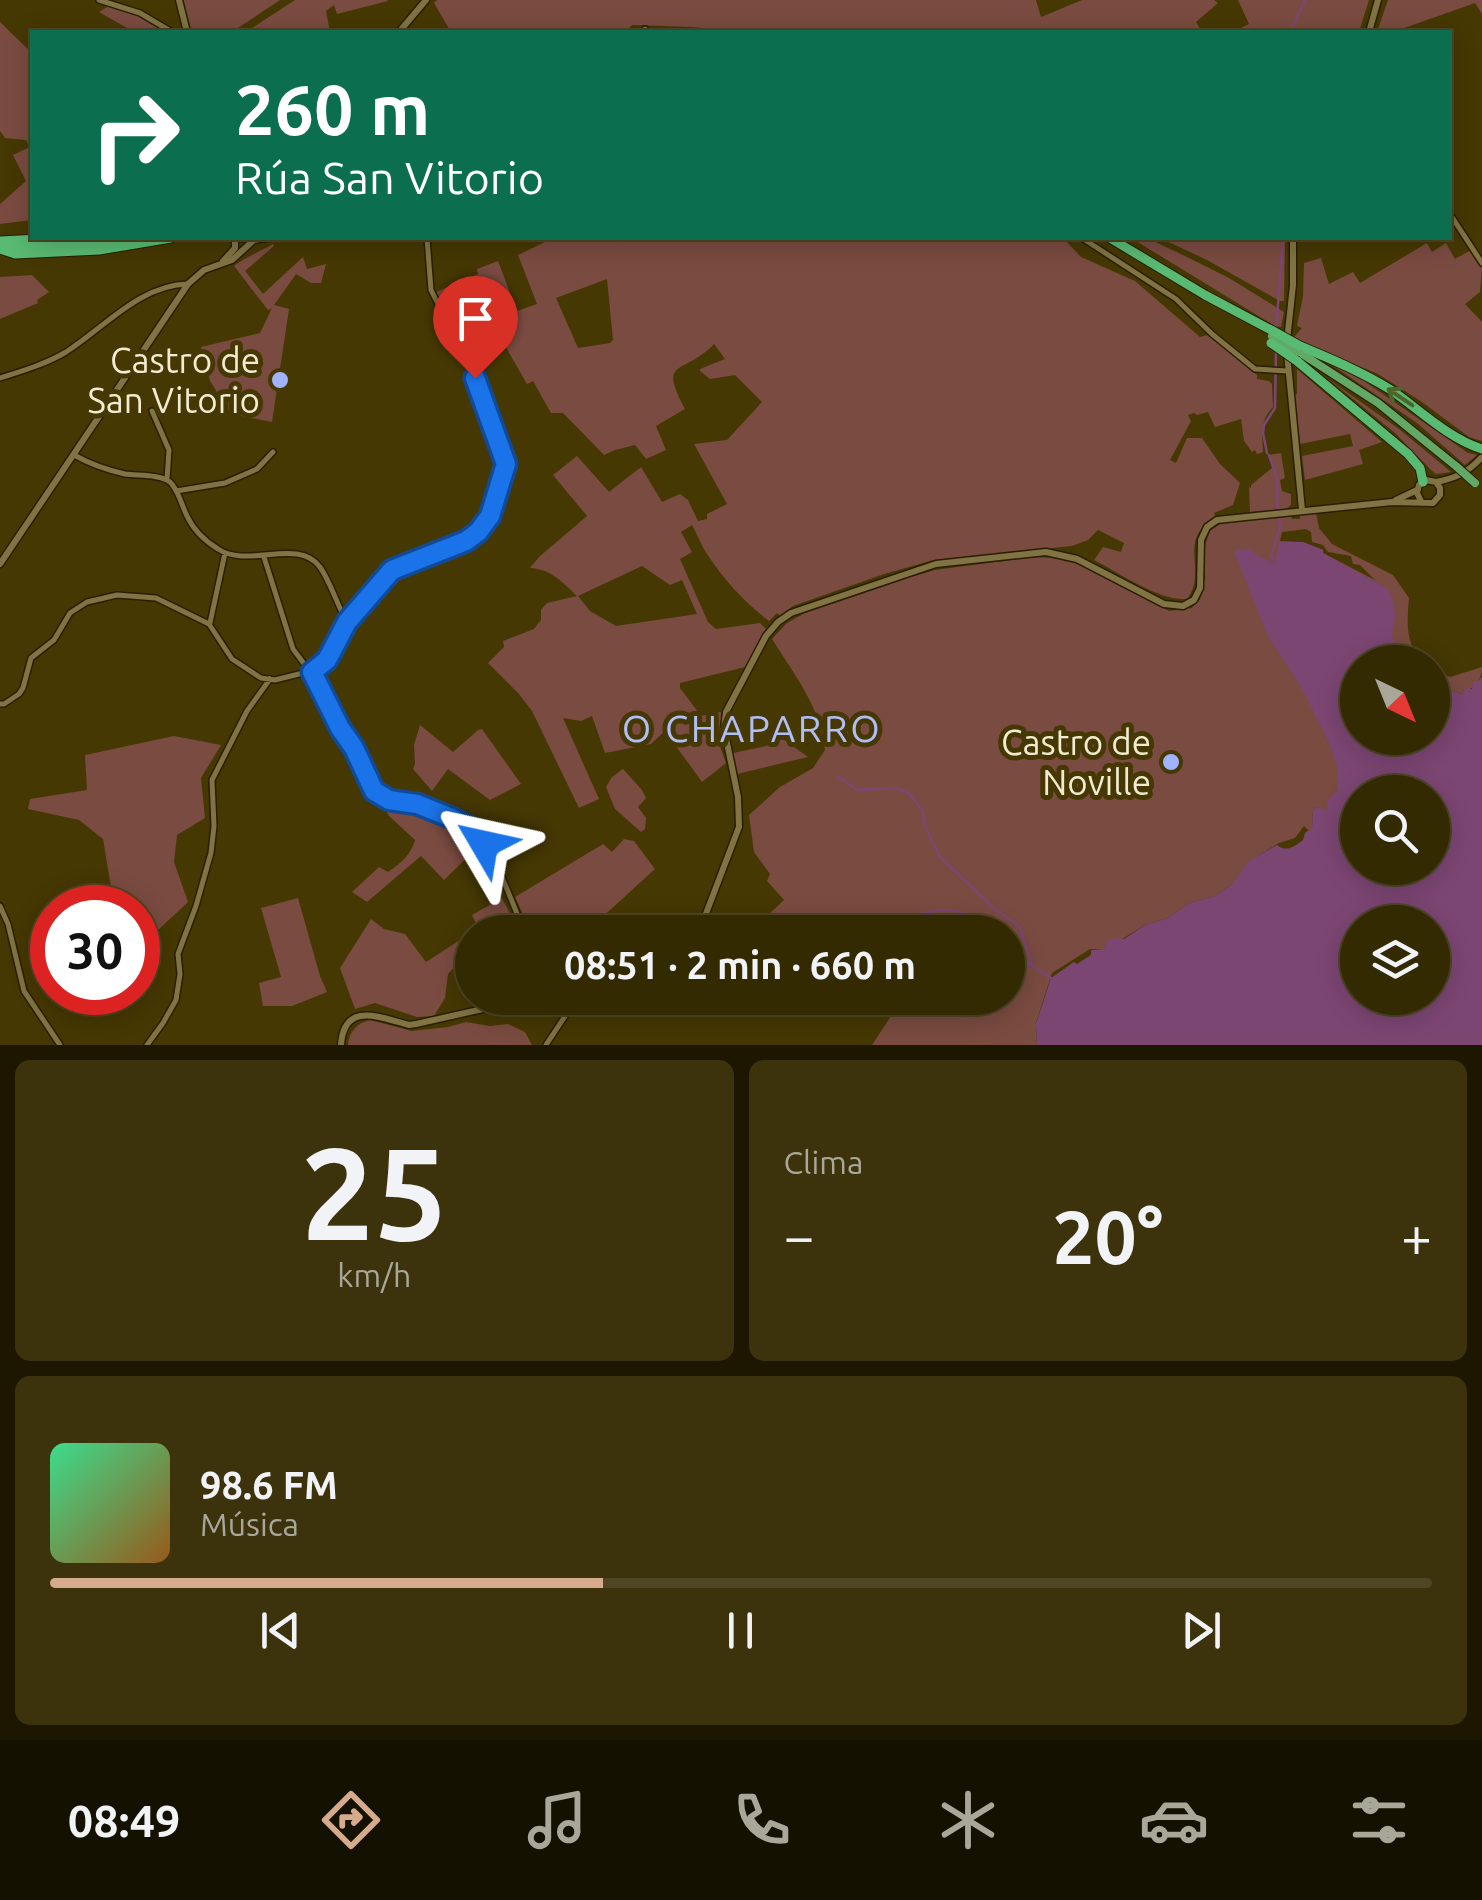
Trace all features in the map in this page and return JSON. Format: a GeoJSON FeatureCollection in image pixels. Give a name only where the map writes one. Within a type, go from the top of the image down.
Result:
{"type":"FeatureCollection","features":[{"type":"Feature","properties":{"kind":"highway"},"geometry":{"type":"LineString","coordinates":[[0,246],[44,240]]}},
{"type":"Feature","properties":{"kind":"highway"},"geometry":{"type":"LineString","coordinates":[[0,246],[104,240]]}},
{"type":"Feature","properties":{"kind":"highway"},"geometry":{"type":"LineString","coordinates":[[0,246],[14,254],[99,250],[159,240]]}},
{"type":"Feature","properties":{"kind":"highway"},"geometry":{"type":"LineString","coordinates":[[1113,240],[1299,353],[1374,380],[1482,458]]}},
{"type":"Feature","properties":{"kind":"highway"},"geometry":{"type":"LineString","coordinates":[[1299,353],[1408,454],[1420,468],[1420,486]]}},
{"type":"Feature","properties":{"kind":"main road"},"geometry":{"type":"LineString","coordinates":[[1299,353],[1378,403],[1478,487]]}},
{"type":"Feature","properties":{"kind":"street"},"geometry":{"type":"LineString","coordinates":[[99,0],[140,13],[169,30]]}},
{"type":"Feature","properties":{"kind":"street"},"geometry":{"type":"LineString","coordinates":[[178,0],[186,30]]}},
{"type":"Feature","properties":{"kind":"street"},"geometry":{"type":"LineString","coordinates":[[401,30],[426,0]]}},
{"type":"Feature","properties":{"kind":"street"},"geometry":{"type":"LineString","coordinates":[[1370,30],[1378,0]]}},
{"type":"Feature","properties":{"kind":"street"},"geometry":{"type":"LineString","coordinates":[[1452,217],[1482,263]]}},
{"type":"Feature","properties":{"kind":"street"},"geometry":{"type":"LineString","coordinates":[[218,265],[232,253],[238,240]]}},
{"type":"Feature","properties":{"kind":"street"},"geometry":{"type":"LineString","coordinates":[[0,564],[188,284],[199,273],[232,260],[254,240]]}},
{"type":"Feature","properties":{"kind":"street"},"geometry":{"type":"LineString","coordinates":[[0,704],[19,694],[32,658],[54,640],[70,614],[88,602],[117,595],[156,598],[210,624],[242,668],[270,679],[312,672],[327,660],[347,622],[392,570],[466,541],[478,532],[490,516],[506,464],[475,378],[430,290],[427,240]]}},
{"type":"Feature","properties":{"kind":"street"},"geometry":{"type":"LineString","coordinates":[[1085,240],[1176,298],[1255,369],[1287,371]]}},
{"type":"Feature","properties":{"kind":"street"},"geometry":{"type":"LineString","coordinates":[[1293,240],[1287,371],[1302,510]]}},
{"type":"Feature","properties":{"kind":"street"},"geometry":{"type":"LineString","coordinates":[[0,378],[60,355],[146,295],[188,284]]}},
{"type":"Feature","properties":{"kind":"street"},"geometry":{"type":"LineString","coordinates":[[152,411],[169,450],[168,479],[197,532],[224,553],[264,557],[299,553],[312,558],[321,568],[347,622]]}},
{"type":"Feature","properties":{"kind":"street"},"geometry":{"type":"LineString","coordinates":[[176,491],[225,482],[256,469],[273,452]]}},
{"type":"Feature","properties":{"kind":"street"},"geometry":{"type":"LineString","coordinates":[[74,455],[123,473],[168,479]]}},
{"type":"Feature","properties":{"kind":"street"},"geometry":{"type":"LineString","coordinates":[[1436,482],[1469,471],[1482,458]]}},
{"type":"Feature","properties":{"kind":"street"},"geometry":{"type":"LineString","coordinates":[[705,915],[738,827],[738,798],[724,728],[726,712],[766,636],[785,617],[936,564],[1038,552],[1067,556],[1159,602],[1183,606],[1194,600],[1200,588],[1200,544],[1211,523],[1302,510],[1392,502],[1432,503],[1457,472]]}},
{"type":"Feature","properties":{"kind":"street"},"geometry":{"type":"LineString","coordinates":[[1392,502],[1430,480],[1440,488],[1440,495]]}},
{"type":"Feature","properties":{"kind":"street"},"geometry":{"type":"LineString","coordinates":[[1420,486],[1422,501]]}},
{"type":"Feature","properties":{"kind":"street"},"geometry":{"type":"LineString","coordinates":[[210,624],[224,553]]}},
{"type":"Feature","properties":{"kind":"street"},"geometry":{"type":"LineString","coordinates":[[264,557],[294,649],[312,672],[374,791],[389,800],[427,808],[470,828],[491,854],[518,915]]}},
{"type":"Feature","properties":{"kind":"street"},"geometry":{"type":"LineString","coordinates":[[147,1045],[176,1000],[178,954],[211,853],[212,780],[247,711],[270,679]]}},
{"type":"Feature","properties":{"kind":"street"},"geometry":{"type":"LineString","coordinates":[[0,906],[24,991],[60,1045]]}},
{"type":"Feature","properties":{"kind":"street"},"geometry":{"type":"LineString","coordinates":[[341,1045],[342,1031],[350,1020],[364,1014],[409,1024],[461,1015]]}},
{"type":"Feature","properties":{"kind":"street"},"geometry":{"type":"LineString","coordinates":[[546,1045],[566,1015]]}},
{"type":"Feature","properties":{"kind":"shaded area"},"geometry":{"type":"Polygon","coordinates":[[[183,0],[280,0],[235,30],[191,30],[183,0]]]}},
{"type":"Feature","properties":{"kind":"shaded area"},"geometry":{"type":"Polygon","coordinates":[[[295,0],[388,1],[337,14],[334,5],[326,11],[330,30],[249,30],[295,0]]]}},
{"type":"Feature","properties":{"kind":"shaded area"},"geometry":{"type":"Polygon","coordinates":[[[1036,0],[1041,17],[1082,0],[1218,3],[1196,22],[1201,30],[723,30],[632,25],[627,30],[450,30],[434,3],[1036,0]]]}},
{"type":"Feature","properties":{"kind":"shaded area"},"geometry":{"type":"Polygon","coordinates":[[[1238,0],[1369,0],[1360,30],[1237,30],[1249,24],[1238,0]]]}},
{"type":"Feature","properties":{"kind":"shaded area"},"geometry":{"type":"Polygon","coordinates":[[[1388,0],[1482,0],[1482,14],[1475,3],[1399,30],[1378,30],[1388,0]]]}},
{"type":"Feature","properties":{"kind":"shaded area"},"geometry":{"type":"Polygon","coordinates":[[[109,6],[162,30],[130,30],[99,12],[109,6]]]}},
{"type":"Feature","properties":{"kind":"shaded area"},"geometry":{"type":"Polygon","coordinates":[[[0,22],[30,51],[30,147],[26,140],[5,138],[0,131],[0,22]]]}},
{"type":"Feature","properties":{"kind":"shaded area"},"geometry":{"type":"Polygon","coordinates":[[[30,147],[30,220],[0,224],[0,204],[26,181],[13,155],[30,147]]]}},
{"type":"Feature","properties":{"kind":"shaded area"},"geometry":{"type":"Polygon","coordinates":[[[547,240],[1065,240],[1081,257],[1135,281],[1200,337],[1208,335],[1257,379],[1272,384],[1273,407],[1264,422],[1263,452],[1252,452],[1244,441],[1241,419],[1215,427],[1208,412],[1188,415],[1191,421],[1170,460],[1176,463],[1187,438],[1202,438],[1220,464],[1240,483],[1233,505],[1214,513],[1216,518],[1197,536],[1195,578],[1187,599],[1152,591],[1094,560],[1103,547],[1121,552],[1124,543],[1098,530],[1088,540],[1072,546],[934,560],[793,606],[769,621],[721,573],[692,525],[681,532],[692,552],[680,559],[708,622],[716,629],[760,623],[767,630],[745,667],[680,683],[701,716],[721,712],[723,740],[719,744],[726,763],[702,782],[665,731],[651,744],[605,753],[592,716],[581,721],[563,718],[599,799],[579,808],[532,711],[488,663],[504,647],[503,641],[534,629],[547,603],[577,596],[550,574],[530,568],[587,516],[553,475],[577,456],[609,492],[641,467],[662,502],[680,494],[688,500],[698,521],[707,519],[707,514],[727,504],[694,444],[727,440],[762,402],[735,375],[710,379],[700,371],[725,359],[714,344],[674,374],[685,409],[656,426],[666,450],[646,459],[635,445],[604,455],[563,413],[551,413],[533,381],[527,384],[508,351],[487,290],[445,311],[436,292],[498,261],[517,311],[537,304],[518,255],[547,240]],[[607,279],[556,298],[578,348],[613,340],[607,279]],[[642,566],[578,596],[590,611],[616,626],[697,614],[682,580],[670,585],[642,566]]]}},
{"type":"Feature","properties":{"kind":"shaded area"},"geometry":{"type":"Polygon","coordinates":[[[1134,240],[1151,240],[1229,278],[1284,312],[1281,327],[1134,240]]]}},
{"type":"Feature","properties":{"kind":"shaded area"},"geometry":{"type":"Polygon","coordinates":[[[1164,240],[1285,240],[1284,301],[1280,301],[1164,240]]]}},
{"type":"Feature","properties":{"kind":"shaded area"},"geometry":{"type":"Polygon","coordinates":[[[1427,243],[1432,252],[1446,243],[1455,259],[1471,250],[1482,267],[1480,292],[1465,304],[1482,322],[1482,441],[1469,437],[1378,374],[1294,337],[1302,328],[1297,326],[1304,263],[1321,258],[1329,284],[1353,272],[1360,283],[1427,243]]]}},
{"type":"Feature","properties":{"kind":"shaded area"},"geometry":{"type":"Polygon","coordinates":[[[273,244],[245,271],[263,294],[303,257],[307,269],[326,264],[321,283],[311,283],[296,274],[274,305],[289,309],[272,422],[231,414],[210,381],[201,347],[260,333],[272,308],[268,310],[234,266],[273,244]]]}},
{"type":"Feature","properties":{"kind":"shaded area"},"geometry":{"type":"Polygon","coordinates":[[[32,275],[49,292],[38,303],[0,319],[0,277],[32,275]]]}},
{"type":"Feature","properties":{"kind":"shaded area"},"geometry":{"type":"Polygon","coordinates":[[[1329,363],[1364,381],[1468,453],[1477,455],[1465,465],[1417,423],[1329,363]]]}},
{"type":"Feature","properties":{"kind":"shaded area"},"geometry":{"type":"Polygon","coordinates":[[[1297,369],[1382,442],[1359,450],[1363,464],[1305,480],[1302,456],[1353,446],[1350,434],[1300,444],[1294,395],[1297,369]]]}},
{"type":"Feature","properties":{"kind":"shaded area"},"geometry":{"type":"Polygon","coordinates":[[[1327,378],[1451,472],[1432,471],[1395,433],[1327,378]]]}},
{"type":"Feature","properties":{"kind":"shaded area"},"geometry":{"type":"Polygon","coordinates":[[[1281,453],[1285,478],[1280,480],[1282,491],[1291,494],[1291,505],[1286,509],[1250,512],[1249,487],[1272,468],[1268,455],[1281,453]]]}},
{"type":"Feature","properties":{"kind":"shaded area"},"geometry":{"type":"Polygon","coordinates":[[[1300,513],[1316,513],[1319,528],[1332,544],[1393,575],[1409,598],[1412,645],[1395,645],[1391,635],[1378,645],[1340,645],[1340,755],[1351,755],[1344,775],[1340,775],[1338,790],[1328,800],[1328,812],[1313,809],[1312,829],[1304,826],[1295,838],[1250,861],[1231,885],[1215,896],[1189,903],[1104,950],[1090,949],[1052,973],[1036,1023],[1037,1045],[872,1045],[892,1015],[1025,1015],[1025,915],[768,915],[784,900],[767,881],[770,874],[754,852],[749,815],[780,787],[813,768],[825,750],[812,705],[772,639],[787,623],[805,613],[914,576],[1033,557],[1077,564],[1169,611],[1192,608],[1200,599],[1210,531],[1222,523],[1291,515],[1292,519],[1300,519],[1300,513]],[[1306,529],[1282,532],[1280,541],[1303,542],[1323,550],[1375,580],[1360,565],[1353,564],[1351,556],[1328,552],[1323,545],[1312,542],[1311,532],[1306,529]]]}},
{"type":"Feature","properties":{"kind":"shaded area"},"geometry":{"type":"Polygon","coordinates":[[[1279,542],[1303,542],[1388,589],[1393,601],[1395,645],[1340,645],[1340,755],[1450,755],[1450,690],[1462,694],[1482,677],[1482,1045],[1037,1045],[1036,1024],[1051,978],[1091,955],[1091,950],[1104,950],[1107,940],[1124,939],[1189,903],[1215,896],[1231,885],[1249,861],[1277,845],[1288,849],[1294,846],[1312,828],[1313,809],[1328,811],[1327,800],[1338,790],[1337,766],[1329,743],[1300,685],[1267,634],[1234,551],[1249,548],[1275,563],[1279,542]]]}},
{"type":"Feature","properties":{"kind":"shaded area"},"geometry":{"type":"Polygon","coordinates":[[[1482,667],[1476,684],[1462,694],[1450,690],[1450,677],[1482,667]]]}},
{"type":"Feature","properties":{"kind":"shaded area"},"geometry":{"type":"Polygon","coordinates":[[[420,725],[453,752],[482,729],[521,784],[490,800],[448,769],[432,791],[413,769],[420,725]]]}},
{"type":"Feature","properties":{"kind":"shaded area"},"geometry":{"type":"Polygon","coordinates":[[[174,736],[221,745],[201,778],[205,818],[177,835],[174,862],[188,902],[160,928],[160,885],[111,885],[103,839],[79,820],[28,809],[30,799],[87,790],[85,755],[174,736]]]}},
{"type":"Feature","properties":{"kind":"shaded area"},"geometry":{"type":"Polygon","coordinates":[[[780,737],[808,757],[737,774],[733,753],[766,746],[780,737]]]}},
{"type":"Feature","properties":{"kind":"shaded area"},"geometry":{"type":"Polygon","coordinates":[[[623,769],[646,798],[638,807],[646,818],[641,832],[615,809],[606,787],[623,769]]]}},
{"type":"Feature","properties":{"kind":"shaded area"},"geometry":{"type":"Polygon","coordinates":[[[379,799],[443,816],[463,827],[481,844],[444,880],[421,856],[367,902],[352,892],[379,867],[388,872],[397,865],[415,840],[389,816],[379,799]]]}},
{"type":"Feature","properties":{"kind":"shaded area"},"geometry":{"type":"Polygon","coordinates":[[[624,839],[634,841],[655,869],[605,915],[523,915],[515,897],[603,844],[612,852],[624,839]]]}},
{"type":"Feature","properties":{"kind":"shaded area"},"geometry":{"type":"Polygon","coordinates":[[[298,898],[327,992],[292,1006],[263,1006],[259,983],[281,977],[261,908],[298,898]]]}},
{"type":"Feature","properties":{"kind":"shaded area"},"geometry":{"type":"Polygon","coordinates":[[[502,898],[510,915],[472,915],[502,898]]]}},
{"type":"Feature","properties":{"kind":"shaded area"},"geometry":{"type":"Polygon","coordinates":[[[371,919],[384,929],[405,934],[426,962],[455,943],[455,966],[448,974],[445,998],[434,1016],[417,1017],[375,1003],[355,1009],[340,968],[371,919]]]}},
{"type":"Feature","properties":{"kind":"shaded area"},"geometry":{"type":"Polygon","coordinates":[[[370,1020],[412,1031],[466,1022],[508,1024],[525,1032],[532,1045],[348,1045],[354,1029],[370,1020]]]}},
{"type":"Feature","properties":{"kind":"waterway"},"geometry":{"type":"LineString","coordinates":[[1291,30],[1305,0]]}},
{"type":"Feature","properties":{"kind":"waterway"},"geometry":{"type":"LineString","coordinates":[[1276,331],[1283,240]]}},
{"type":"Feature","properties":{"kind":"waterway"},"geometry":{"type":"LineString","coordinates":[[1267,453],[1263,433],[1275,408],[1276,349]]}},
{"type":"Feature","properties":{"kind":"waterway"},"geometry":{"type":"LineString","coordinates":[[1269,455],[1277,478],[1278,510]]}},
{"type":"Feature","properties":{"kind":"waterway"},"geometry":{"type":"LineString","coordinates":[[1276,563],[1271,555],[1280,528],[1279,518]]}},
{"type":"Feature","properties":{"kind":"waterway"},"geometry":{"type":"LineString","coordinates":[[839,777],[857,790],[895,788],[909,793],[922,810],[940,857],[1019,926],[1032,964]]}},
{"type":"Feature","properties":{"kind":"waterway"},"geometry":{"type":"LineString","coordinates":[[920,915],[948,910],[966,915]]}},
{"type":"Feature","properties":{"kind":"waterway"},"geometry":{"type":"LineString","coordinates":[[1025,961],[1051,978]]}},
{"type":"Feature","properties":{"kind":"place","name":"Castro de San Vitorio"},"geometry":{"type":"Point","coordinates":[280,380]}},
{"type":"Feature","properties":{"kind":"place","name":"Castro de Noville"},"geometry":{"type":"Point","coordinates":[1171,762]}},
{"type":"Feature","properties":{"kind":"district","name":"O CHAPARRO"},"geometry":{"type":"Point","coordinates":[752,728]}},
{"type":"Feature","properties":{"kind":"route"},"geometry":{"type":"LineString","coordinates":[[475,378],[506,464],[490,516],[466,541],[392,570],[347,622],[327,660],[312,672],[374,791],[389,800],[417,804],[452,818],[470,828],[484,844]]}}]}
